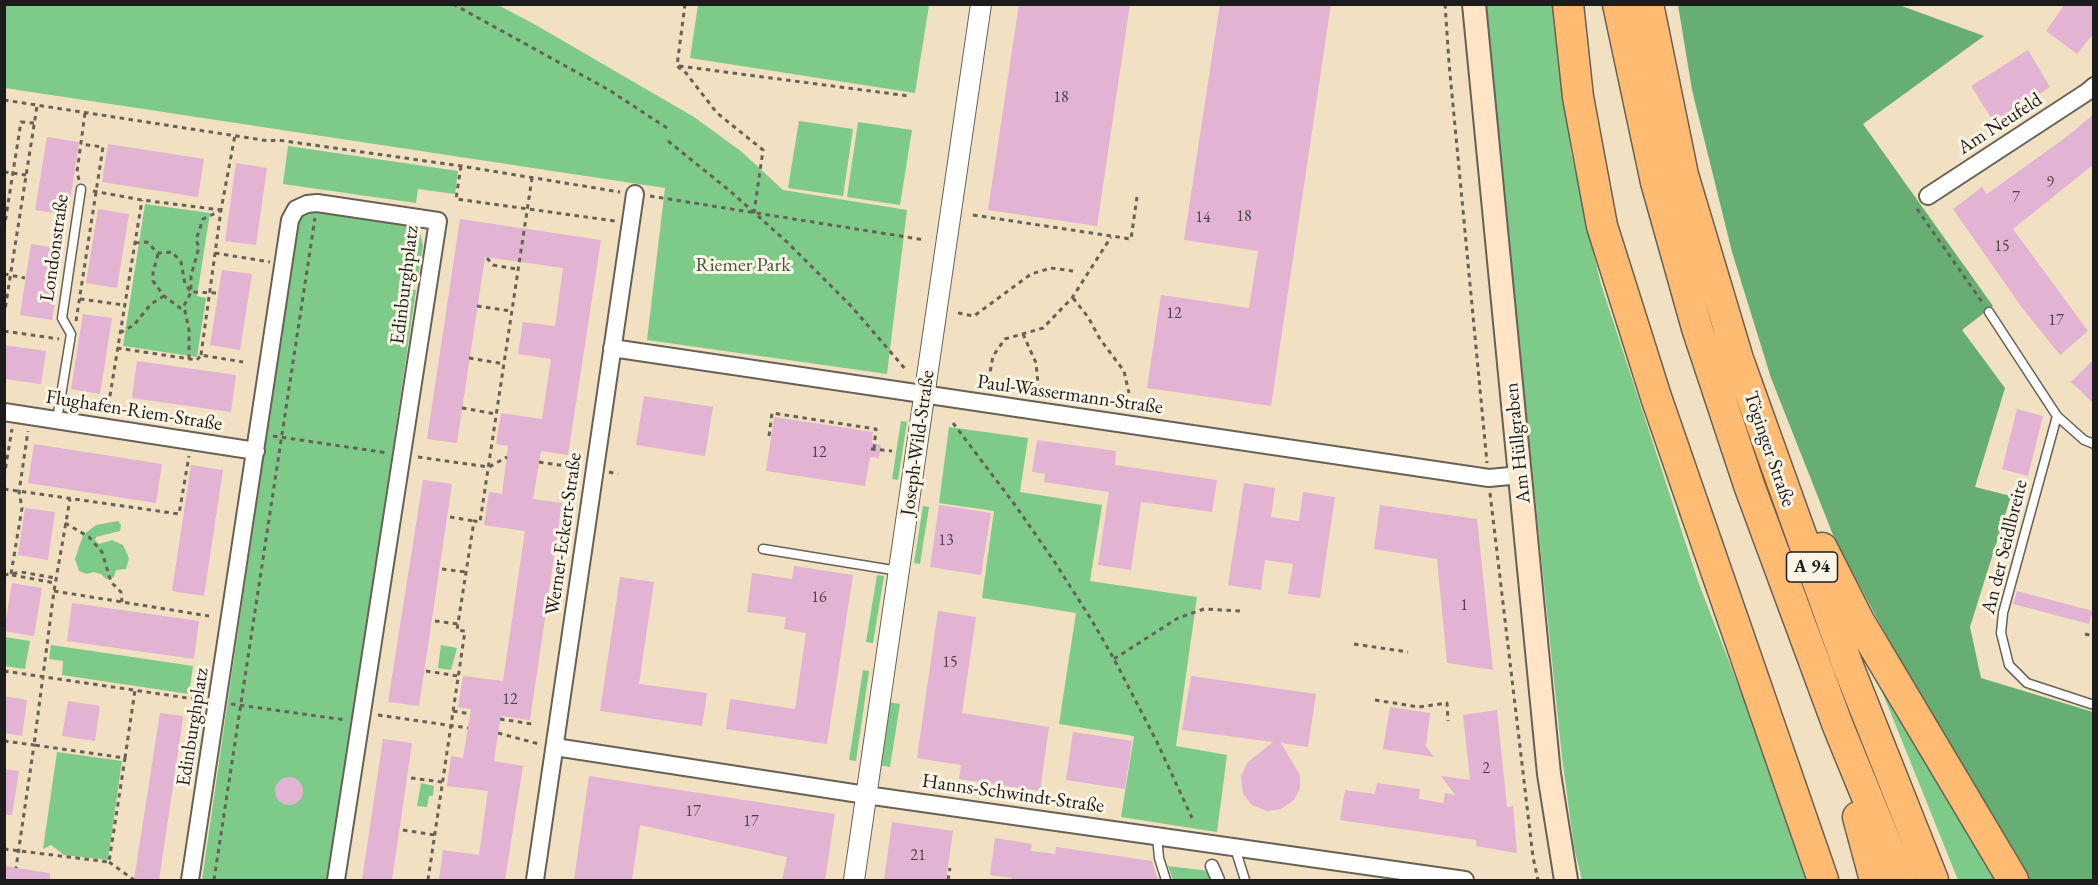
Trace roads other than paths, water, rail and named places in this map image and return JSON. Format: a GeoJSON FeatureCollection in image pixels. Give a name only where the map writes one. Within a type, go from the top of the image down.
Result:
{"type":"FeatureCollection","features":[{"type":"Feature","properties":{"kind":"highway"},"geometry":{"type":"LineString","coordinates":[[1568,4],[1578,97],[1602,226],[1656,398],[1823,880]]}},
{"type":"Feature","properties":{"kind":"highway","name":"Töginger Straße"},"geometry":{"type":"LineString","coordinates":[[1617,4],[1656,182],[1697,328],[1749,485],[1838,726],[1901,880]]}},
{"type":"Feature","properties":{"kind":"highway","name":"Töginger Straße"},"geometry":{"type":"LineString","coordinates":[[1648,4],[1683,175],[1738,359],[1848,666],[1933,880]]}},
{"type":"Feature","properties":{"kind":"highway"},"geometry":{"type":"LineString","coordinates":[[1738,359],[1760,382],[1816,536],[1859,621],[2013,880]]}},
{"type":"Feature","properties":{"kind":"highway"},"geometry":{"type":"LineString","coordinates":[[1838,726],[1875,880]]}},
{"type":"Feature","properties":{"kind":"main road","name":"Am Hüllgraben"},"geometry":{"type":"LineString","coordinates":[[1474,4],[1549,774],[1566,880]]}},
{"type":"Feature","properties":{"kind":"street","name":"Joseph-Wild-Straße"},"geometry":{"type":"LineString","coordinates":[[854,880],[981,4]]}},
{"type":"Feature","properties":{"kind":"street","name":"Am Neufeld"},"geometry":{"type":"LineString","coordinates":[[1928,196],[2094,86]]}},
{"type":"Feature","properties":{"kind":"street","name":"Werner-Eckert-Straße"},"geometry":{"type":"LineString","coordinates":[[535,880],[635,194]]}},
{"type":"Feature","properties":{"kind":"street","name":"Edinburghplatz"},"geometry":{"type":"LineString","coordinates":[[190,880],[219,702],[290,220],[296,209],[317,203],[438,221],[336,880]]}},
{"type":"Feature","properties":{"kind":"street","name":"Paul-Wassermann-Straße"},"geometry":{"type":"LineString","coordinates":[[612,348],[1489,478],[1521,475]]}},
{"type":"Feature","properties":{"kind":"street","name":"Flughafen-Riem-Straße"},"geometry":{"type":"LineString","coordinates":[[4,412],[256,451]]}},
{"type":"Feature","properties":{"kind":"street","name":"Hanns-Schwindt-Straße"},"geometry":{"type":"LineString","coordinates":[[555,747],[866,795],[1465,880]]}},
{"type":"Feature","properties":{"kind":"street"},"geometry":{"type":"LineString","coordinates":[[1212,866],[1218,880]]}},
{"type":"Feature","properties":{"kind":"lane","name":"Londonstraße"},"geometry":{"type":"LineString","coordinates":[[57,420],[70,337],[62,318],[81,189]]}},
{"type":"Feature","properties":{"kind":"lane"},"geometry":{"type":"LineString","coordinates":[[1989,312],[2057,416],[2084,440],[2094,444]]}},
{"type":"Feature","properties":{"kind":"lane","name":"An der Seidlbreite"},"geometry":{"type":"LineString","coordinates":[[2057,416],[2003,613],[2001,633],[2009,665],[2027,683],[2094,705]]}},
{"type":"Feature","properties":{"kind":"lane"},"geometry":{"type":"LineString","coordinates":[[763,549],[899,571]]}},
{"type":"Feature","properties":{"kind":"lane"},"geometry":{"type":"LineString","coordinates":[[1157,836],[1159,858],[1166,880]]}},
{"type":"Feature","properties":{"kind":"lane"},"geometry":{"type":"LineString","coordinates":[[1235,847],[1245,880]]}},
{"type":"Feature","properties":{"kind":"park label","name":"Riemer Park"},"geometry":{"type":"Point","coordinates":[743,266]}}]}
